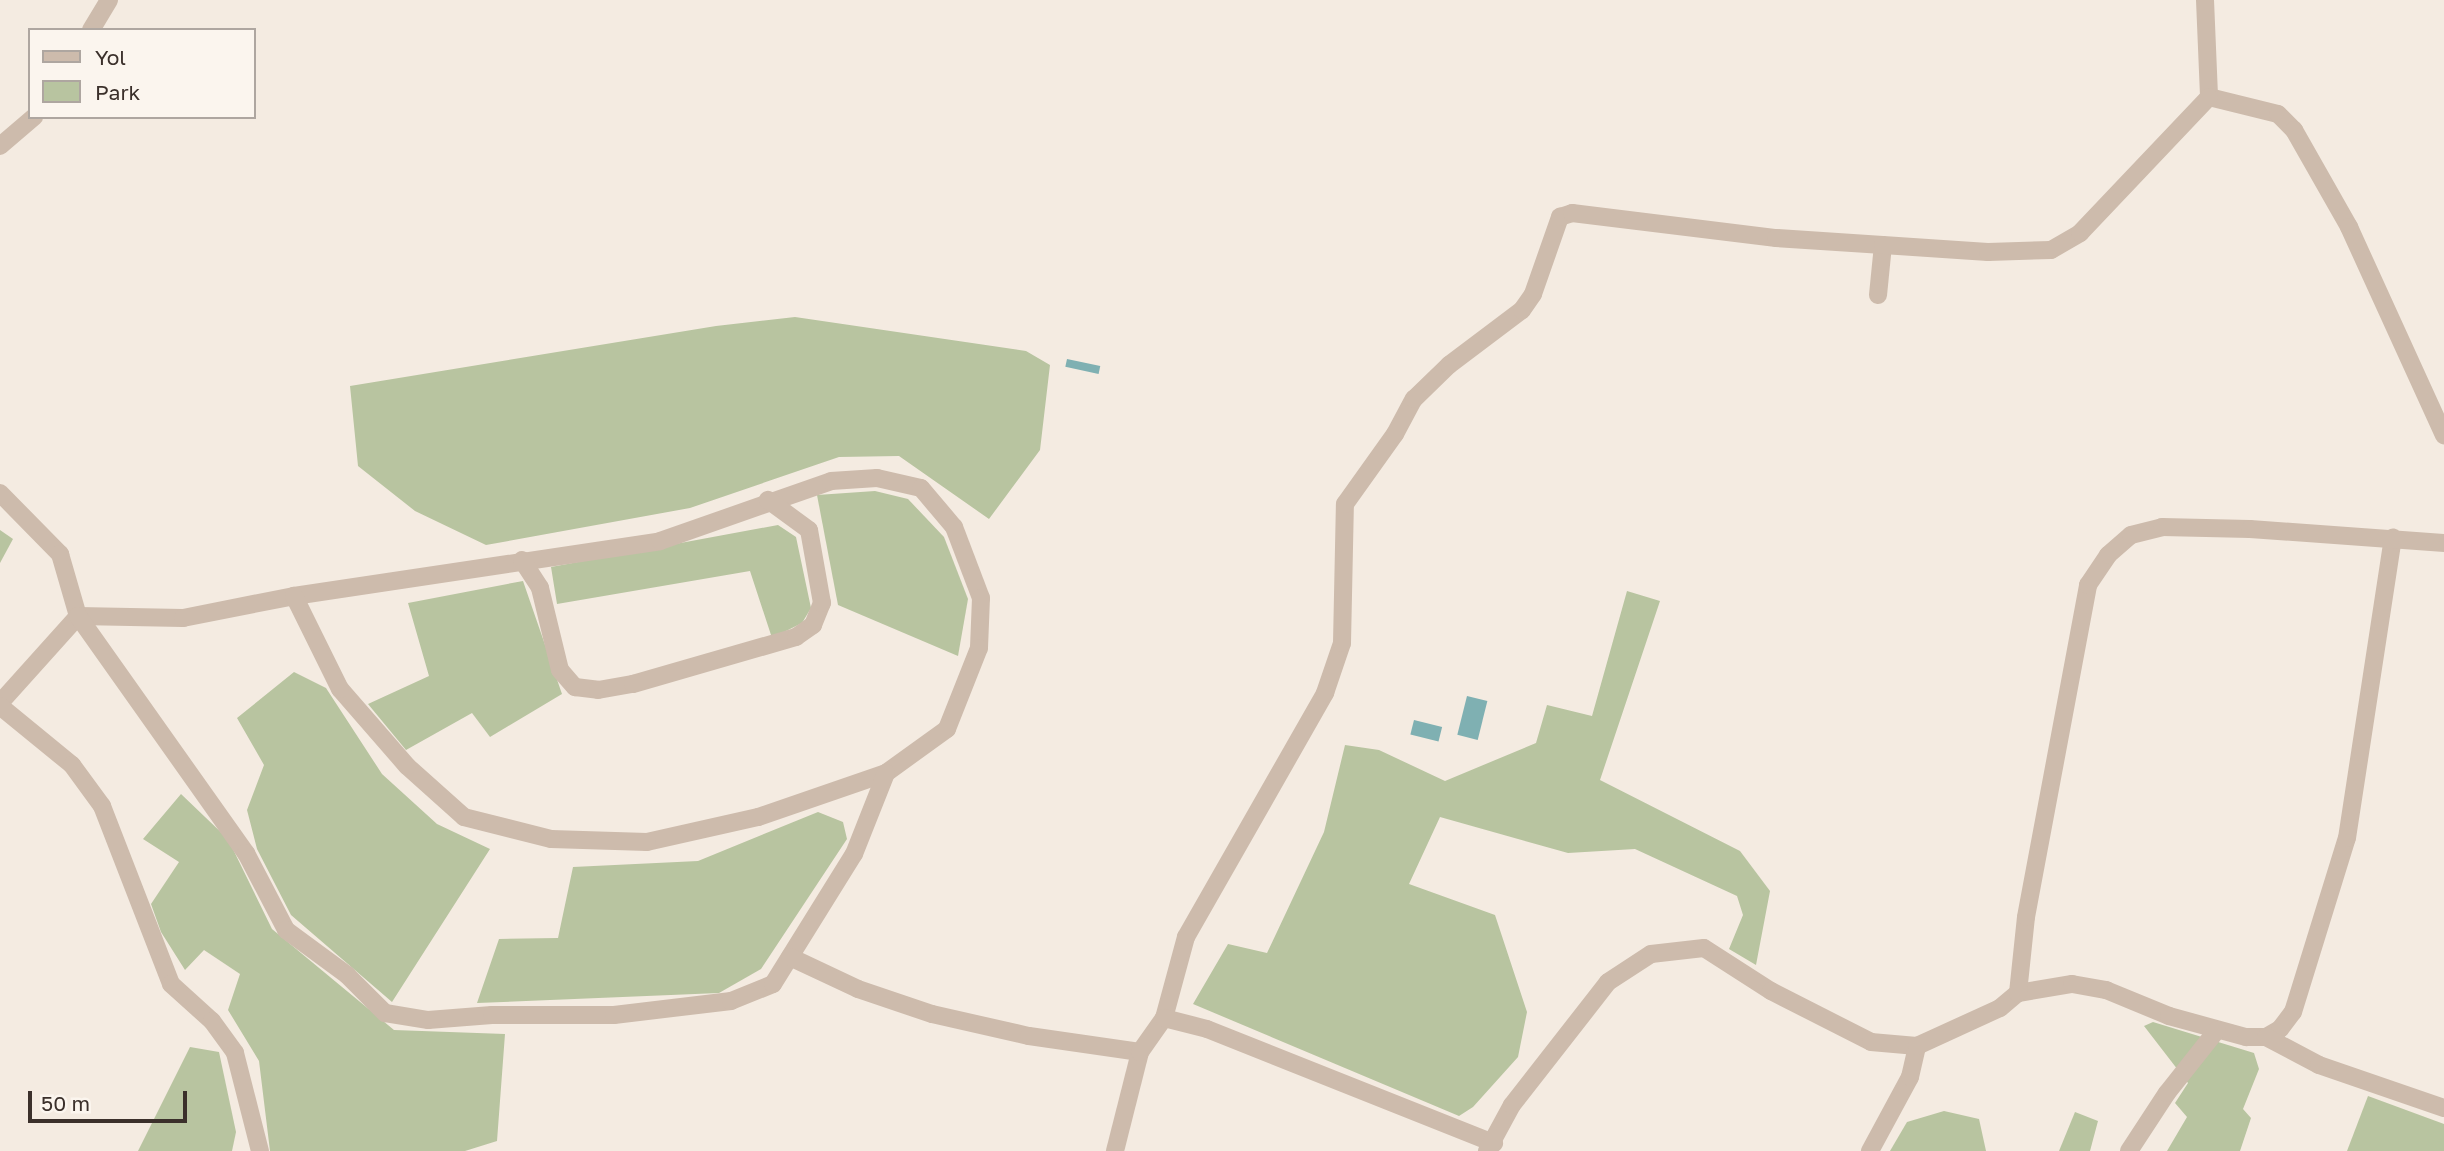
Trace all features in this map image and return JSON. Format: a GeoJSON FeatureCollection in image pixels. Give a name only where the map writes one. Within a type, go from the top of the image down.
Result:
{"type":"FeatureCollection","features":[{"type":"Feature","properties":{"kind":"street"},"geometry":{"type":"LineString","coordinates":[[92,28],[109,0]]}},
{"type":"Feature","properties":{"kind":"street"},"geometry":{"type":"LineString","coordinates":[[1115,1151],[1140,1052],[1164,1017],[1186,937],[1325,693],[1342,643],[1345,504],[1395,434],[1414,399],[1449,365],[1522,310],[1533,294],[1560,217],[1572,213],[1776,238],[1988,252],[2050,250],[2080,233],[2209,97],[2205,0]]}},
{"type":"Feature","properties":{"kind":"street"},"geometry":{"type":"LineString","coordinates":[[2209,97],[2278,114],[2294,130],[2349,227],[2444,435]]}},
{"type":"Feature","properties":{"kind":"street"},"geometry":{"type":"LineString","coordinates":[[0,146],[32,119]]}},
{"type":"Feature","properties":{"kind":"street"},"geometry":{"type":"LineString","coordinates":[[1878,295],[1883,245]]}},
{"type":"Feature","properties":{"kind":"street"},"geometry":{"type":"LineString","coordinates":[[260,1151],[235,1053],[212,1021],[171,984],[102,806],[72,765],[0,704],[78,616],[183,618],[294,596],[660,541],[768,500],[831,481],[877,478],[920,488],[954,527],[981,598],[979,648],[947,729],[886,773],[758,817],[647,842],[551,839],[464,817],[407,766],[340,689],[294,596]]}},
{"type":"Feature","properties":{"kind":"street"},"geometry":{"type":"LineString","coordinates":[[0,493],[60,554],[78,616],[246,853],[286,930],[347,975],[385,1013],[428,1020],[614,1015],[731,1001],[773,984],[854,853],[886,773]]}},
{"type":"Feature","properties":{"kind":"street"},"geometry":{"type":"LineString","coordinates":[[522,560],[540,589],[560,670],[575,687],[598,690],[633,684],[796,638],[813,625],[822,603],[809,530],[768,500]]}},
{"type":"Feature","properties":{"kind":"street"},"geometry":{"type":"LineString","coordinates":[[2018,993],[2026,917],[2058,764],[2088,586],[2108,555],[2131,535],[2162,527],[2393,537],[2444,543]]}},
{"type":"Feature","properties":{"kind":"street"},"geometry":{"type":"LineString","coordinates":[[2266,1037],[2280,1029],[2292,1012],[2347,838],[2364,752],[2393,537]]}},
{"type":"Feature","properties":{"kind":"street"},"geometry":{"type":"LineString","coordinates":[[1164,1017],[1207,1029],[1490,1147],[1512,1105],[1608,982],[1651,954],[1704,948],[1771,991],[1871,1042],[1917,1046],[2000,1008],[2018,993],[2072,984],[2106,990],[2217,1030],[2266,1037],[2319,1065],[2444,1108]]}},
{"type":"Feature","properties":{"kind":"street"},"geometry":{"type":"LineString","coordinates":[[790,957],[858,989],[932,1014],[1029,1036],[1140,1052]]}},
{"type":"Feature","properties":{"kind":"street"},"geometry":{"type":"LineString","coordinates":[[2129,1151],[2217,1030]]}},
{"type":"Feature","properties":{"kind":"street"},"geometry":{"type":"LineString","coordinates":[[1870,1151],[1910,1077],[1917,1046]]}},
{"type":"Feature","properties":{"kind":"green space"},"geometry":{"type":"Polygon","coordinates":[[[795,317],[1026,351],[1050,365],[1040,450],[989,519],[899,456],[839,457],[690,508],[486,545],[415,511],[358,466],[350,386],[716,326],[795,317]]]}},
{"type":"Feature","properties":{"kind":"green space"},"geometry":{"type":"Polygon","coordinates":[[[875,491],[908,499],[944,537],[968,599],[958,656],[838,605],[817,495],[875,491]]]}},
{"type":"Feature","properties":{"kind":"green space"},"geometry":{"type":"Polygon","coordinates":[[[778,525],[796,537],[811,608],[802,623],[772,638],[750,571],[557,604],[551,567],[778,525]]]}},
{"type":"Feature","properties":{"kind":"green space"},"geometry":{"type":"Polygon","coordinates":[[[0,530],[13,539],[0,563],[0,530]]]}},
{"type":"Feature","properties":{"kind":"green space"},"geometry":{"type":"Polygon","coordinates":[[[523,581],[562,694],[490,737],[472,713],[406,750],[368,704],[429,676],[408,603],[523,581]]]}},
{"type":"Feature","properties":{"kind":"green space"},"geometry":{"type":"Polygon","coordinates":[[[1627,591],[1660,601],[1600,780],[1740,851],[1770,891],[1756,965],[1729,949],[1743,915],[1737,896],[1635,849],[1568,853],[1440,817],[1409,884],[1495,915],[1527,1012],[1518,1057],[1473,1107],[1459,1116],[1193,1004],[1228,944],[1267,953],[1324,832],[1345,745],[1379,750],[1445,781],[1536,743],[1547,705],[1592,716],[1627,591]]]}},
{"type":"Feature","properties":{"kind":"green space"},"geometry":{"type":"Polygon","coordinates":[[[294,672],[326,688],[382,774],[437,824],[490,849],[392,1002],[291,915],[257,849],[247,810],[264,765],[237,718],[294,672]]]}},
{"type":"Feature","properties":{"kind":"green space"},"geometry":{"type":"Polygon","coordinates":[[[181,794],[228,839],[272,929],[394,1030],[505,1034],[497,1141],[465,1151],[270,1151],[259,1061],[228,1010],[240,974],[204,950],[185,970],[161,932],[151,904],[179,862],[143,839],[181,794]]]}},
{"type":"Feature","properties":{"kind":"green space"},"geometry":{"type":"Polygon","coordinates":[[[818,812],[843,822],[847,839],[761,969],[719,993],[477,1003],[499,939],[558,938],[573,867],[698,861],[818,812]]]}},
{"type":"Feature","properties":{"kind":"green space"},"geometry":{"type":"Polygon","coordinates":[[[2153,1022],[2254,1053],[2259,1069],[2243,1109],[2251,1118],[2240,1151],[2167,1151],[2187,1117],[2175,1103],[2188,1083],[2144,1026],[2153,1022]]]}},
{"type":"Feature","properties":{"kind":"green space"},"geometry":{"type":"Polygon","coordinates":[[[190,1047],[219,1052],[236,1132],[232,1151],[138,1151],[190,1047]]]}},
{"type":"Feature","properties":{"kind":"green space"},"geometry":{"type":"Polygon","coordinates":[[[2368,1096],[2444,1124],[2444,1151],[2347,1151],[2368,1096]]]}},
{"type":"Feature","properties":{"kind":"green space"},"geometry":{"type":"Polygon","coordinates":[[[1944,1111],[1979,1119],[1986,1151],[1890,1151],[1907,1122],[1944,1111]]]}},
{"type":"Feature","properties":{"kind":"green space"},"geometry":{"type":"Polygon","coordinates":[[[2075,1112],[2098,1121],[2090,1151],[2059,1151],[2075,1112]]]}},
{"type":"Feature","properties":{"kind":"water"},"geometry":{"type":"Polygon","coordinates":[[[1067,359],[1100,366],[1099,374],[1065,367],[1067,359]]]}},
{"type":"Feature","properties":{"kind":"water"},"geometry":{"type":"Polygon","coordinates":[[[1467,696],[1487,701],[1478,740],[1457,735],[1467,696]]]}},
{"type":"Feature","properties":{"kind":"water"},"geometry":{"type":"Polygon","coordinates":[[[1414,720],[1442,727],[1439,742],[1410,735],[1414,720]]]}}]}
